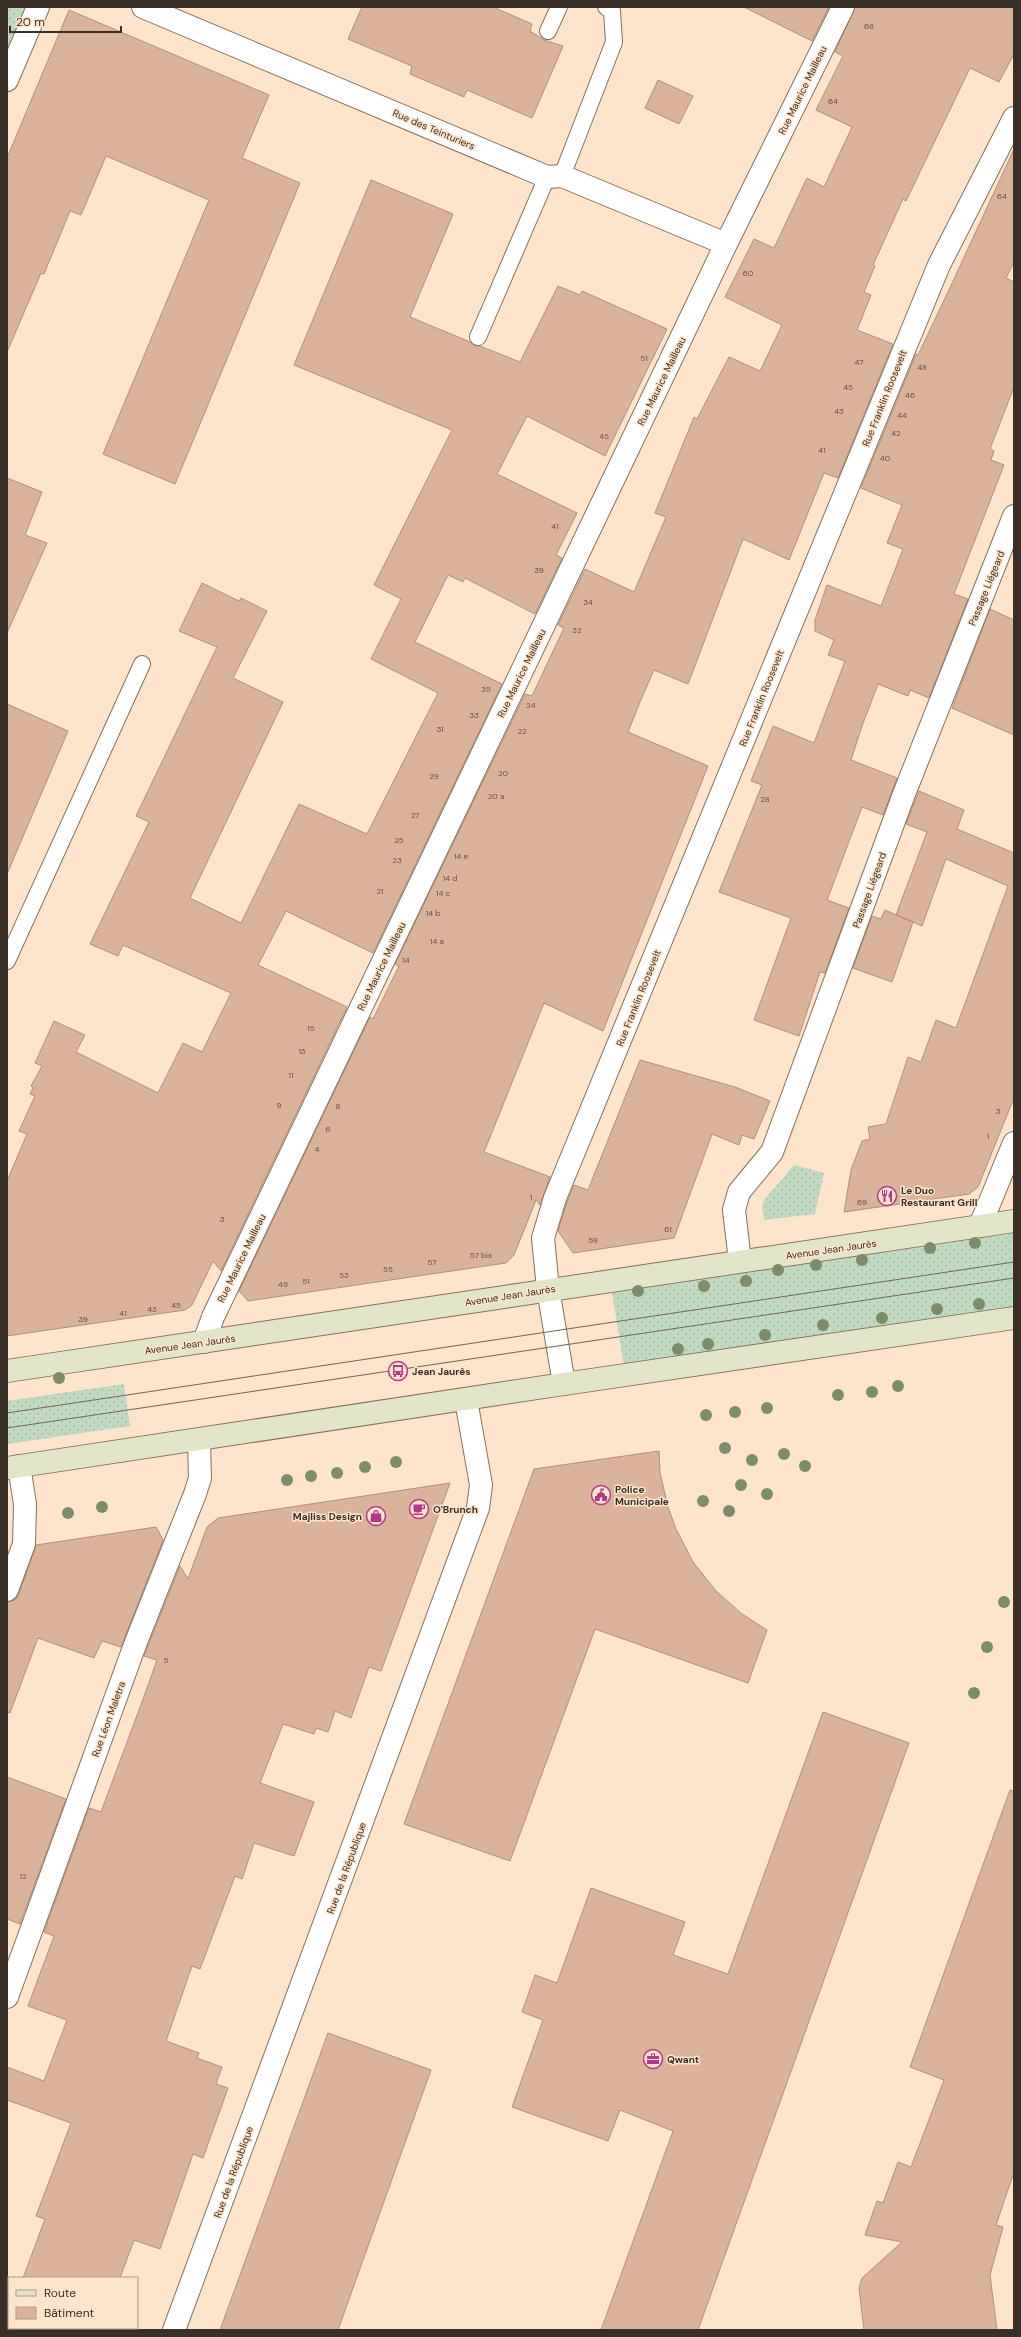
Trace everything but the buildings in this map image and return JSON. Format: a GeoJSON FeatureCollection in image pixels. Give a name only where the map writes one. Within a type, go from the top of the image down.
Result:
{"type":"FeatureCollection","features":[{"type":"Feature","properties":{"kind":"main road","name":"Avenue Jean Jaurès"},"geometry":{"type":"LineString","coordinates":[[7,1371],[548,1289],[1014,1221]]}},
{"type":"Feature","properties":{"kind":"main road"},"geometry":{"type":"LineString","coordinates":[[13,1467],[1014,1318]]}},
{"type":"Feature","properties":{"kind":"street"},"geometry":{"type":"LineString","coordinates":[[7,80],[38,7]]}},
{"type":"Feature","properties":{"kind":"street","name":"Rue des Teinturiers"},"geometry":{"type":"LineString","coordinates":[[143,7],[554,176],[726,244]]}},
{"type":"Feature","properties":{"kind":"street","name":"Rue Maurice Mailleau"},"geometry":{"type":"LineString","coordinates":[[204,1342],[213,1317],[726,244],[843,7]]}},
{"type":"Feature","properties":{"kind":"street","name":"Rue Franklin Roosevelt"},"geometry":{"type":"LineString","coordinates":[[564,1384],[548,1289],[543,1238],[555,1198],[939,265],[1014,118]]}},
{"type":"Feature","properties":{"kind":"street","name":"Passage Liégeard"},"geometry":{"type":"LineString","coordinates":[[740,1261],[734,1210],[739,1192],[772,1152],[904,794],[1014,516]]}},
{"type":"Feature","properties":{"kind":"street"},"geometry":{"type":"LineString","coordinates":[[980,1226],[1014,1143]]}},
{"type":"Feature","properties":{"kind":"street","name":"Rue de la République"},"geometry":{"type":"LineString","coordinates":[[174,2330],[478,1508],[481,1485],[466,1400]]}},
{"type":"Feature","properties":{"kind":"street","name":"Rue Léon Maletra"},"geometry":{"type":"LineString","coordinates":[[7,1997],[136,1642],[196,1494],[200,1478],[199,1440]]}},
{"type":"Feature","properties":{"kind":"street"},"geometry":{"type":"LineString","coordinates":[[7,1590],[24,1544],[25,1504],[13,1467]]}},
{"type":"Feature","properties":{"kind":"lane"},"geometry":{"type":"LineString","coordinates":[[548,31],[559,7]]}},
{"type":"Feature","properties":{"kind":"lane"},"geometry":{"type":"LineString","coordinates":[[478,338],[554,176],[614,42],[612,11],[606,7]]}},
{"type":"Feature","properties":{"kind":"lane"},"geometry":{"type":"LineString","coordinates":[[7,961],[142,664]]}},
{"type":"Feature","properties":{"kind":"green space"},"geometry":{"type":"Polygon","coordinates":[[[10,7],[26,7],[7,52],[7,11],[10,7]]]}},
{"type":"Feature","properties":{"kind":"green space"},"geometry":{"type":"Polygon","coordinates":[[[794,1165],[824,1173],[815,1214],[764,1220],[762,1206],[764,1200],[794,1165]]]}},
{"type":"Feature","properties":{"kind":"green space"},"geometry":{"type":"Polygon","coordinates":[[[1014,1233],[1014,1310],[624,1367],[612,1292],[1014,1233]]]}},
{"type":"Feature","properties":{"kind":"green space"},"geometry":{"type":"Polygon","coordinates":[[[124,1384],[130,1426],[7,1444],[7,1401],[124,1384]]]}},
{"type":"Feature","properties":{"kind":"tram line"},"geometry":{"type":"LineString","coordinates":[[7,1413],[1014,1262]]}},
{"type":"Feature","properties":{"kind":"tram line"},"geometry":{"type":"LineString","coordinates":[[7,1428],[1014,1278]]}},
{"type":"Feature","properties":{"kind":"place","name":"Le Duo Restaurant Grill"},"geometry":{"type":"Point","coordinates":[887,1196]}},
{"type":"Feature","properties":{"kind":"place","name":"Jean Jaurès"},"geometry":{"type":"Point","coordinates":[398,1371]}},
{"type":"Feature","properties":{"kind":"place","name":"Police Municipale"},"geometry":{"type":"Point","coordinates":[601,1495]}},
{"type":"Feature","properties":{"kind":"place","name":"O'Brunch"},"geometry":{"type":"Point","coordinates":[419,1509]}},
{"type":"Feature","properties":{"kind":"place","name":"Majliss Design"},"geometry":{"type":"Point","coordinates":[376,1516]}},
{"type":"Feature","properties":{"kind":"place","name":"Qwant"},"geometry":{"type":"Point","coordinates":[653,2059]}}]}
